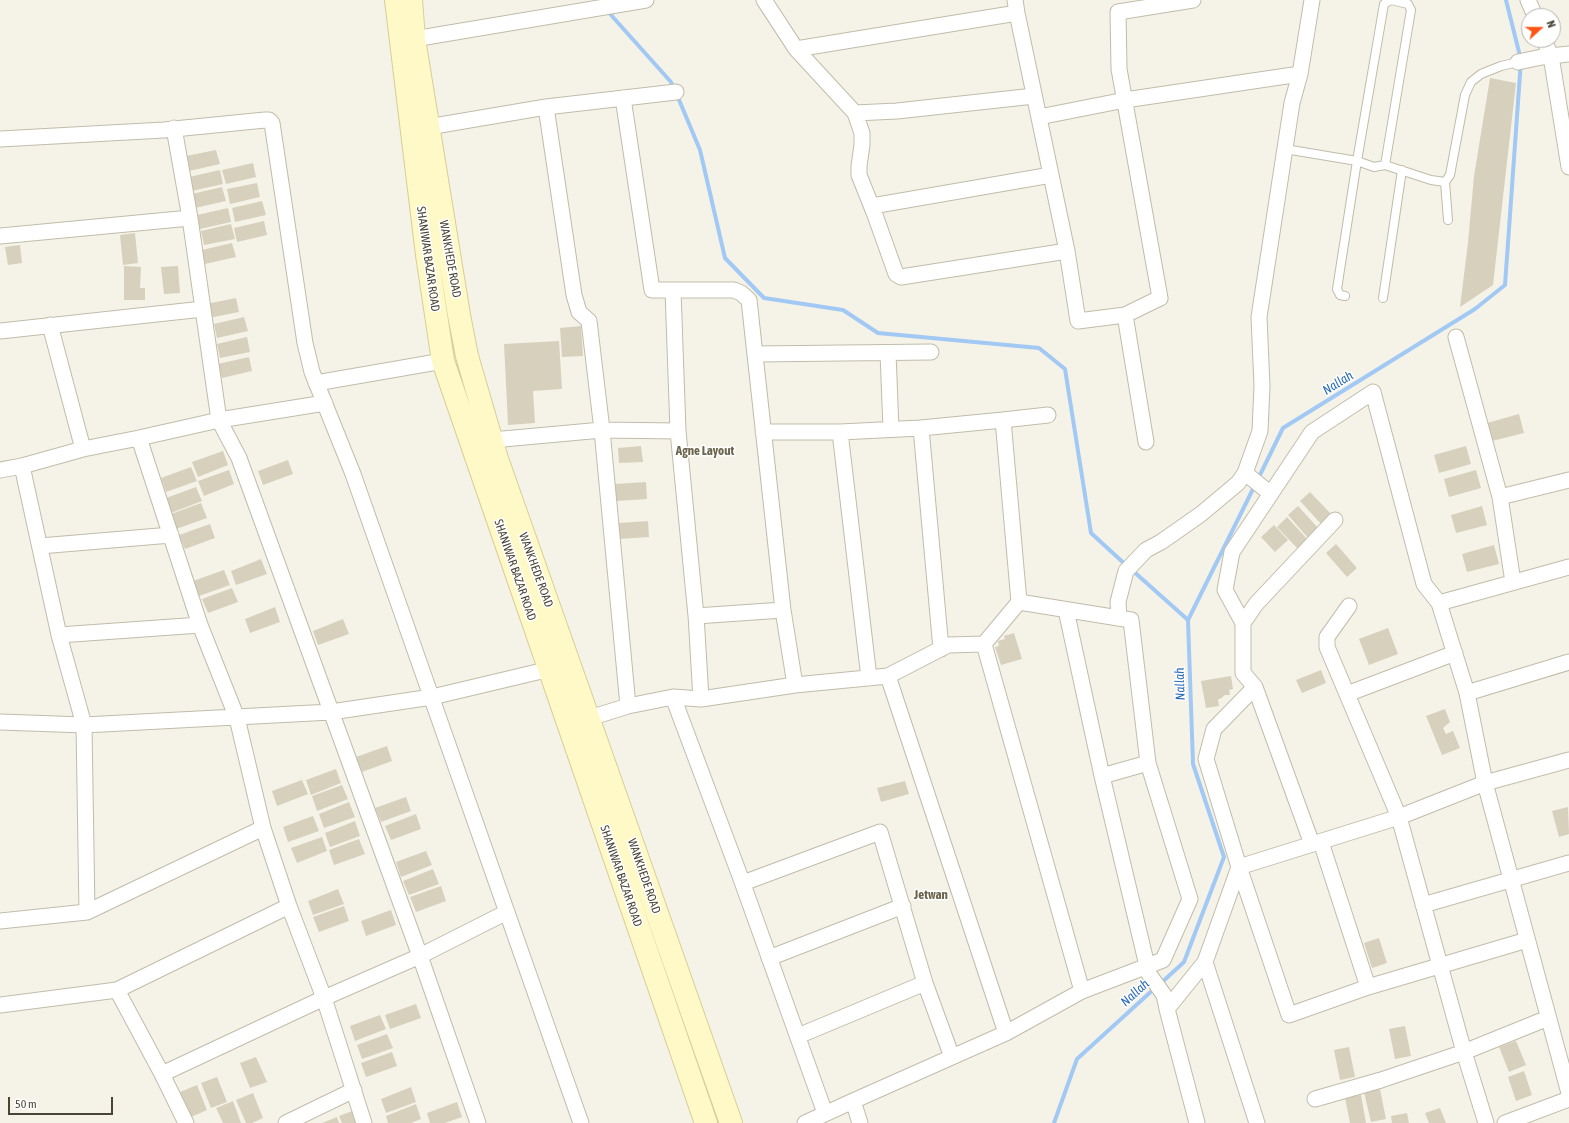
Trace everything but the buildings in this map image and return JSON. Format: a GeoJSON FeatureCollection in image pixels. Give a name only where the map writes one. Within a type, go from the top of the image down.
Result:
{"type":"FeatureCollection","features":[{"type":"Feature","properties":{"kind":"main road","name":"SHANIWAR BAZAR ROAD"},"geometry":{"type":"LineString","coordinates":[[396,0],[426,255],[443,361],[550,669],[579,721],[706,1123]]}},
{"type":"Feature","properties":{"kind":"main road","name":"WANKHEDE ROAD"},"geometry":{"type":"LineString","coordinates":[[411,0],[414,39],[467,356],[492,440],[496,459],[579,721],[731,1123]]}},
{"type":"Feature","properties":{"kind":"street"},"geometry":{"type":"LineString","coordinates":[[414,39],[646,0]]}},
{"type":"Feature","properties":{"kind":"street"},"geometry":{"type":"LineString","coordinates":[[764,0],[796,49],[855,113],[862,133],[859,175],[898,276],[901,277],[1068,251]]}},
{"type":"Feature","properties":{"kind":"street"},"geometry":{"type":"LineString","coordinates":[[796,49],[1016,7],[1068,251],[1078,321],[1126,315],[1160,298],[1120,69],[1118,12],[1194,0]]}},
{"type":"Feature","properties":{"kind":"street"},"geometry":{"type":"LineString","coordinates":[[1119,618],[1118,602],[1126,571],[1146,550],[1161,542],[1201,514],[1238,483],[1245,473],[1260,431],[1262,386],[1259,317],[1292,103],[1300,74],[1312,0]]}},
{"type":"Feature","properties":{"kind":"street"},"geometry":{"type":"LineString","coordinates":[[1545,48],[1569,167]]}},
{"type":"Feature","properties":{"kind":"street"},"geometry":{"type":"LineString","coordinates":[[1518,62],[1546,56],[1569,54]]}},
{"type":"Feature","properties":{"kind":"street"},"geometry":{"type":"LineString","coordinates":[[1039,117],[1125,100],[1300,74]]}},
{"type":"Feature","properties":{"kind":"street"},"geometry":{"type":"LineString","coordinates":[[428,127],[546,107],[676,92]]}},
{"type":"Feature","properties":{"kind":"street"},"geometry":{"type":"LineString","coordinates":[[855,113],[897,111],[1034,96]]}},
{"type":"Feature","properties":{"kind":"street"},"geometry":{"type":"LineString","coordinates":[[623,98],[652,290],[734,290],[741,293],[749,300],[783,610],[795,685]]}},
{"type":"Feature","properties":{"kind":"street"},"geometry":{"type":"LineString","coordinates":[[546,107],[574,295],[579,312],[589,321],[602,430],[628,706]]}},
{"type":"Feature","properties":{"kind":"street"},"geometry":{"type":"LineString","coordinates":[[0,139],[174,128],[265,120],[269,120],[272,124],[305,343],[312,372],[354,474],[581,1123]]}},
{"type":"Feature","properties":{"kind":"street"},"geometry":{"type":"LineString","coordinates":[[174,128],[190,218],[219,420],[239,458],[420,956],[478,1123]]}},
{"type":"Feature","properties":{"kind":"street"},"geometry":{"type":"LineString","coordinates":[[872,206],[1051,175]]}},
{"type":"Feature","properties":{"kind":"street"},"geometry":{"type":"LineString","coordinates":[[0,236],[190,218]]}},
{"type":"Feature","properties":{"kind":"street"},"geometry":{"type":"LineString","coordinates":[[673,290],[678,431],[696,615],[701,699]]}},
{"type":"Feature","properties":{"kind":"street"},"geometry":{"type":"LineString","coordinates":[[0,330],[203,309]]}},
{"type":"Feature","properties":{"kind":"street"},"geometry":{"type":"LineString","coordinates":[[1126,315],[1146,442]]}},
{"type":"Feature","properties":{"kind":"street"},"geometry":{"type":"LineString","coordinates":[[50,325],[83,449]]}},
{"type":"Feature","properties":{"kind":"street"},"geometry":{"type":"LineString","coordinates":[[1456,337],[1500,498],[1514,582]]}},
{"type":"Feature","properties":{"kind":"street"},"geometry":{"type":"LineString","coordinates":[[754,354],[931,352]]}},
{"type":"Feature","properties":{"kind":"street"},"geometry":{"type":"LineString","coordinates":[[888,353],[890,429]]}},
{"type":"Feature","properties":{"kind":"street"},"geometry":{"type":"LineString","coordinates":[[316,383],[443,361]]}},
{"type":"Feature","properties":{"kind":"street"},"geometry":{"type":"LineString","coordinates":[[1368,987],[1317,843],[1255,687],[1243,673],[1243,622],[1225,590],[1232,552],[1312,432],[1373,392],[1424,584],[1439,602],[1468,693],[1485,783],[1569,1093]]}},
{"type":"Feature","properties":{"kind":"street"},"geometry":{"type":"LineString","coordinates":[[0,470],[22,466],[83,449],[219,420],[325,403]]}},
{"type":"Feature","properties":{"kind":"street"},"geometry":{"type":"LineString","coordinates":[[763,432],[840,432],[921,428],[1048,415]]}},
{"type":"Feature","properties":{"kind":"street"},"geometry":{"type":"LineString","coordinates":[[579,721],[628,706],[673,697],[701,699],[795,685],[888,676],[948,645],[984,644],[1019,602],[1004,420]]}},
{"type":"Feature","properties":{"kind":"street"},"geometry":{"type":"LineString","coordinates":[[921,428],[942,649]]}},
{"type":"Feature","properties":{"kind":"street"},"geometry":{"type":"LineString","coordinates":[[492,440],[602,430],[678,431]]}},
{"type":"Feature","properties":{"kind":"street"},"geometry":{"type":"LineString","coordinates":[[840,432],[869,678]]}},
{"type":"Feature","properties":{"kind":"street"},"geometry":{"type":"LineString","coordinates":[[139,438],[200,625],[237,718],[263,828],[289,906],[324,998],[364,1123]]}},
{"type":"Feature","properties":{"kind":"street"},"geometry":{"type":"LineString","coordinates":[[22,466],[59,635],[84,725],[87,912]]}},
{"type":"Feature","properties":{"kind":"street"},"geometry":{"type":"LineString","coordinates":[[1245,473],[1271,494]]}},
{"type":"Feature","properties":{"kind":"street"},"geometry":{"type":"LineString","coordinates":[[1500,498],[1569,480]]}},
{"type":"Feature","properties":{"kind":"street"},"geometry":{"type":"LineString","coordinates":[[1243,622],[1256,604],[1335,520]]}},
{"type":"Feature","properties":{"kind":"street"},"geometry":{"type":"LineString","coordinates":[[40,546],[171,535]]}},
{"type":"Feature","properties":{"kind":"street"},"geometry":{"type":"LineString","coordinates":[[1439,602],[1569,567]]}},
{"type":"Feature","properties":{"kind":"street"},"geometry":{"type":"LineString","coordinates":[[805,1123],[1006,1033],[1082,991],[1148,970],[1163,960],[1190,899],[1148,763],[1131,620],[1019,602]]}},
{"type":"Feature","properties":{"kind":"street"},"geometry":{"type":"LineString","coordinates":[[1349,606],[1327,637],[1327,647],[1398,817],[1464,1052],[1486,1123]]}},
{"type":"Feature","properties":{"kind":"street"},"geometry":{"type":"LineString","coordinates":[[696,615],[783,610]]}},
{"type":"Feature","properties":{"kind":"street"},"geometry":{"type":"LineString","coordinates":[[1066,610],[1102,776],[1148,970],[1165,1002],[1197,1123]]}},
{"type":"Feature","properties":{"kind":"street"},"geometry":{"type":"LineString","coordinates":[[59,635],[200,625]]}},
{"type":"Feature","properties":{"kind":"street"},"geometry":{"type":"LineString","coordinates":[[984,644],[1082,991]]}},
{"type":"Feature","properties":{"kind":"street"},"geometry":{"type":"LineString","coordinates":[[1347,694],[1455,653]]}},
{"type":"Feature","properties":{"kind":"street"},"geometry":{"type":"LineString","coordinates":[[1468,693],[1569,662]]}},
{"type":"Feature","properties":{"kind":"street"},"geometry":{"type":"LineString","coordinates":[[0,722],[84,725],[331,712],[432,697],[550,669]]}},
{"type":"Feature","properties":{"kind":"street"},"geometry":{"type":"LineString","coordinates":[[888,676],[1006,1033]]}},
{"type":"Feature","properties":{"kind":"street"},"geometry":{"type":"LineString","coordinates":[[1255,687],[1214,729],[1206,759],[1239,867],[1289,1015],[1368,987],[1527,940]]}},
{"type":"Feature","properties":{"kind":"street"},"geometry":{"type":"LineString","coordinates":[[673,697],[825,1113]]}},
{"type":"Feature","properties":{"kind":"street"},"geometry":{"type":"LineString","coordinates":[[1239,867],[1398,817],[1485,783],[1569,760]]}},
{"type":"Feature","properties":{"kind":"street"},"geometry":{"type":"LineString","coordinates":[[1102,776],[1148,763]]}},
{"type":"Feature","properties":{"kind":"street"},"geometry":{"type":"LineString","coordinates":[[0,921],[87,912],[263,828]]}},
{"type":"Feature","properties":{"kind":"street"},"geometry":{"type":"LineString","coordinates":[[742,883],[880,832],[925,983],[952,1057]]}},
{"type":"Feature","properties":{"kind":"street"},"geometry":{"type":"LineString","coordinates":[[1423,904],[1569,863]]}},
{"type":"Feature","properties":{"kind":"street"},"geometry":{"type":"LineString","coordinates":[[1165,1002],[1205,962],[1239,867]]}},
{"type":"Feature","properties":{"kind":"street"},"geometry":{"type":"LineString","coordinates":[[0,1005],[117,990],[289,906]]}},
{"type":"Feature","properties":{"kind":"street"},"geometry":{"type":"LineString","coordinates":[[769,958],[903,906]]}},
{"type":"Feature","properties":{"kind":"street"},"geometry":{"type":"LineString","coordinates":[[162,1074],[324,998],[420,956],[507,912]]}},
{"type":"Feature","properties":{"kind":"street"},"geometry":{"type":"LineString","coordinates":[[1205,962],[1257,1123]]}},
{"type":"Feature","properties":{"kind":"street"},"geometry":{"type":"LineString","coordinates":[[798,1036],[925,983]]}},
{"type":"Feature","properties":{"kind":"street"},"geometry":{"type":"LineString","coordinates":[[117,990],[162,1074],[186,1123]]}},
{"type":"Feature","properties":{"kind":"street"},"geometry":{"type":"LineString","coordinates":[[1315,1099],[1381,1080],[1464,1052],[1548,1018]]}},
{"type":"Feature","properties":{"kind":"street"},"geometry":{"type":"LineString","coordinates":[[286,1123],[354,1090]]}},
{"type":"Feature","properties":{"kind":"street"},"geometry":{"type":"LineString","coordinates":[[1505,1123],[1569,1099]]}},
{"type":"Feature","properties":{"kind":"street"},"geometry":{"type":"LineString","coordinates":[[853,1101],[860,1123]]}},
{"type":"Feature","properties":{"kind":"lane"},"geometry":{"type":"LineString","coordinates":[[1345,296],[1340,295],[1337,289],[1384,4],[1391,0],[1408,4],[1411,10]]}},
{"type":"Feature","properties":{"kind":"lane"},"geometry":{"type":"LineString","coordinates":[[1385,165],[1411,10],[1414,0]]}},
{"type":"Feature","properties":{"kind":"lane"},"geometry":{"type":"LineString","coordinates":[[1448,220],[1445,182],[1450,175],[1465,95],[1471,82],[1481,74],[1501,66],[1518,62]]}},
{"type":"Feature","properties":{"kind":"lane"},"geometry":{"type":"LineString","coordinates":[[1285,149],[1357,161],[1374,167],[1385,165],[1431,180],[1445,182]]}},
{"type":"Feature","properties":{"kind":"lane"},"geometry":{"type":"LineString","coordinates":[[1383,298],[1402,170]]}},
{"type":"Feature","properties":{"kind":"waterway"},"geometry":{"type":"LineString","coordinates":[[1258,479],[1283,428],[1475,309],[1505,285],[1521,60],[1506,0]]}},
{"type":"Feature","properties":{"kind":"waterway"},"geometry":{"type":"LineString","coordinates":[[611,15],[671,82],[674,89]]}},
{"type":"Feature","properties":{"kind":"waterway"},"geometry":{"type":"LineString","coordinates":[[677,95],[700,150],[725,258],[764,298],[843,310],[878,333],[1039,348],[1065,369],[1091,533],[1127,566]]}},
{"type":"Feature","properties":{"kind":"waterway","name":"Nallah"},"geometry":{"type":"LineString","coordinates":[[1160,984],[1184,962],[1224,857],[1193,764],[1188,620],[1255,485]]}},
{"type":"Feature","properties":{"kind":"waterway"},"geometry":{"type":"LineString","coordinates":[[1132,570],[1188,620]]}},
{"type":"Feature","properties":{"kind":"waterway","name":"Nallah"},"geometry":{"type":"LineString","coordinates":[[1054,1123],[1077,1059],[1155,988]]}},
{"type":"Feature","properties":{"kind":"district","name":"Agne Layout"},"geometry":{"type":"Point","coordinates":[705,451]}},
{"type":"Feature","properties":{"kind":"district","name":"Jetwan"},"geometry":{"type":"Point","coordinates":[931,895]}}]}
